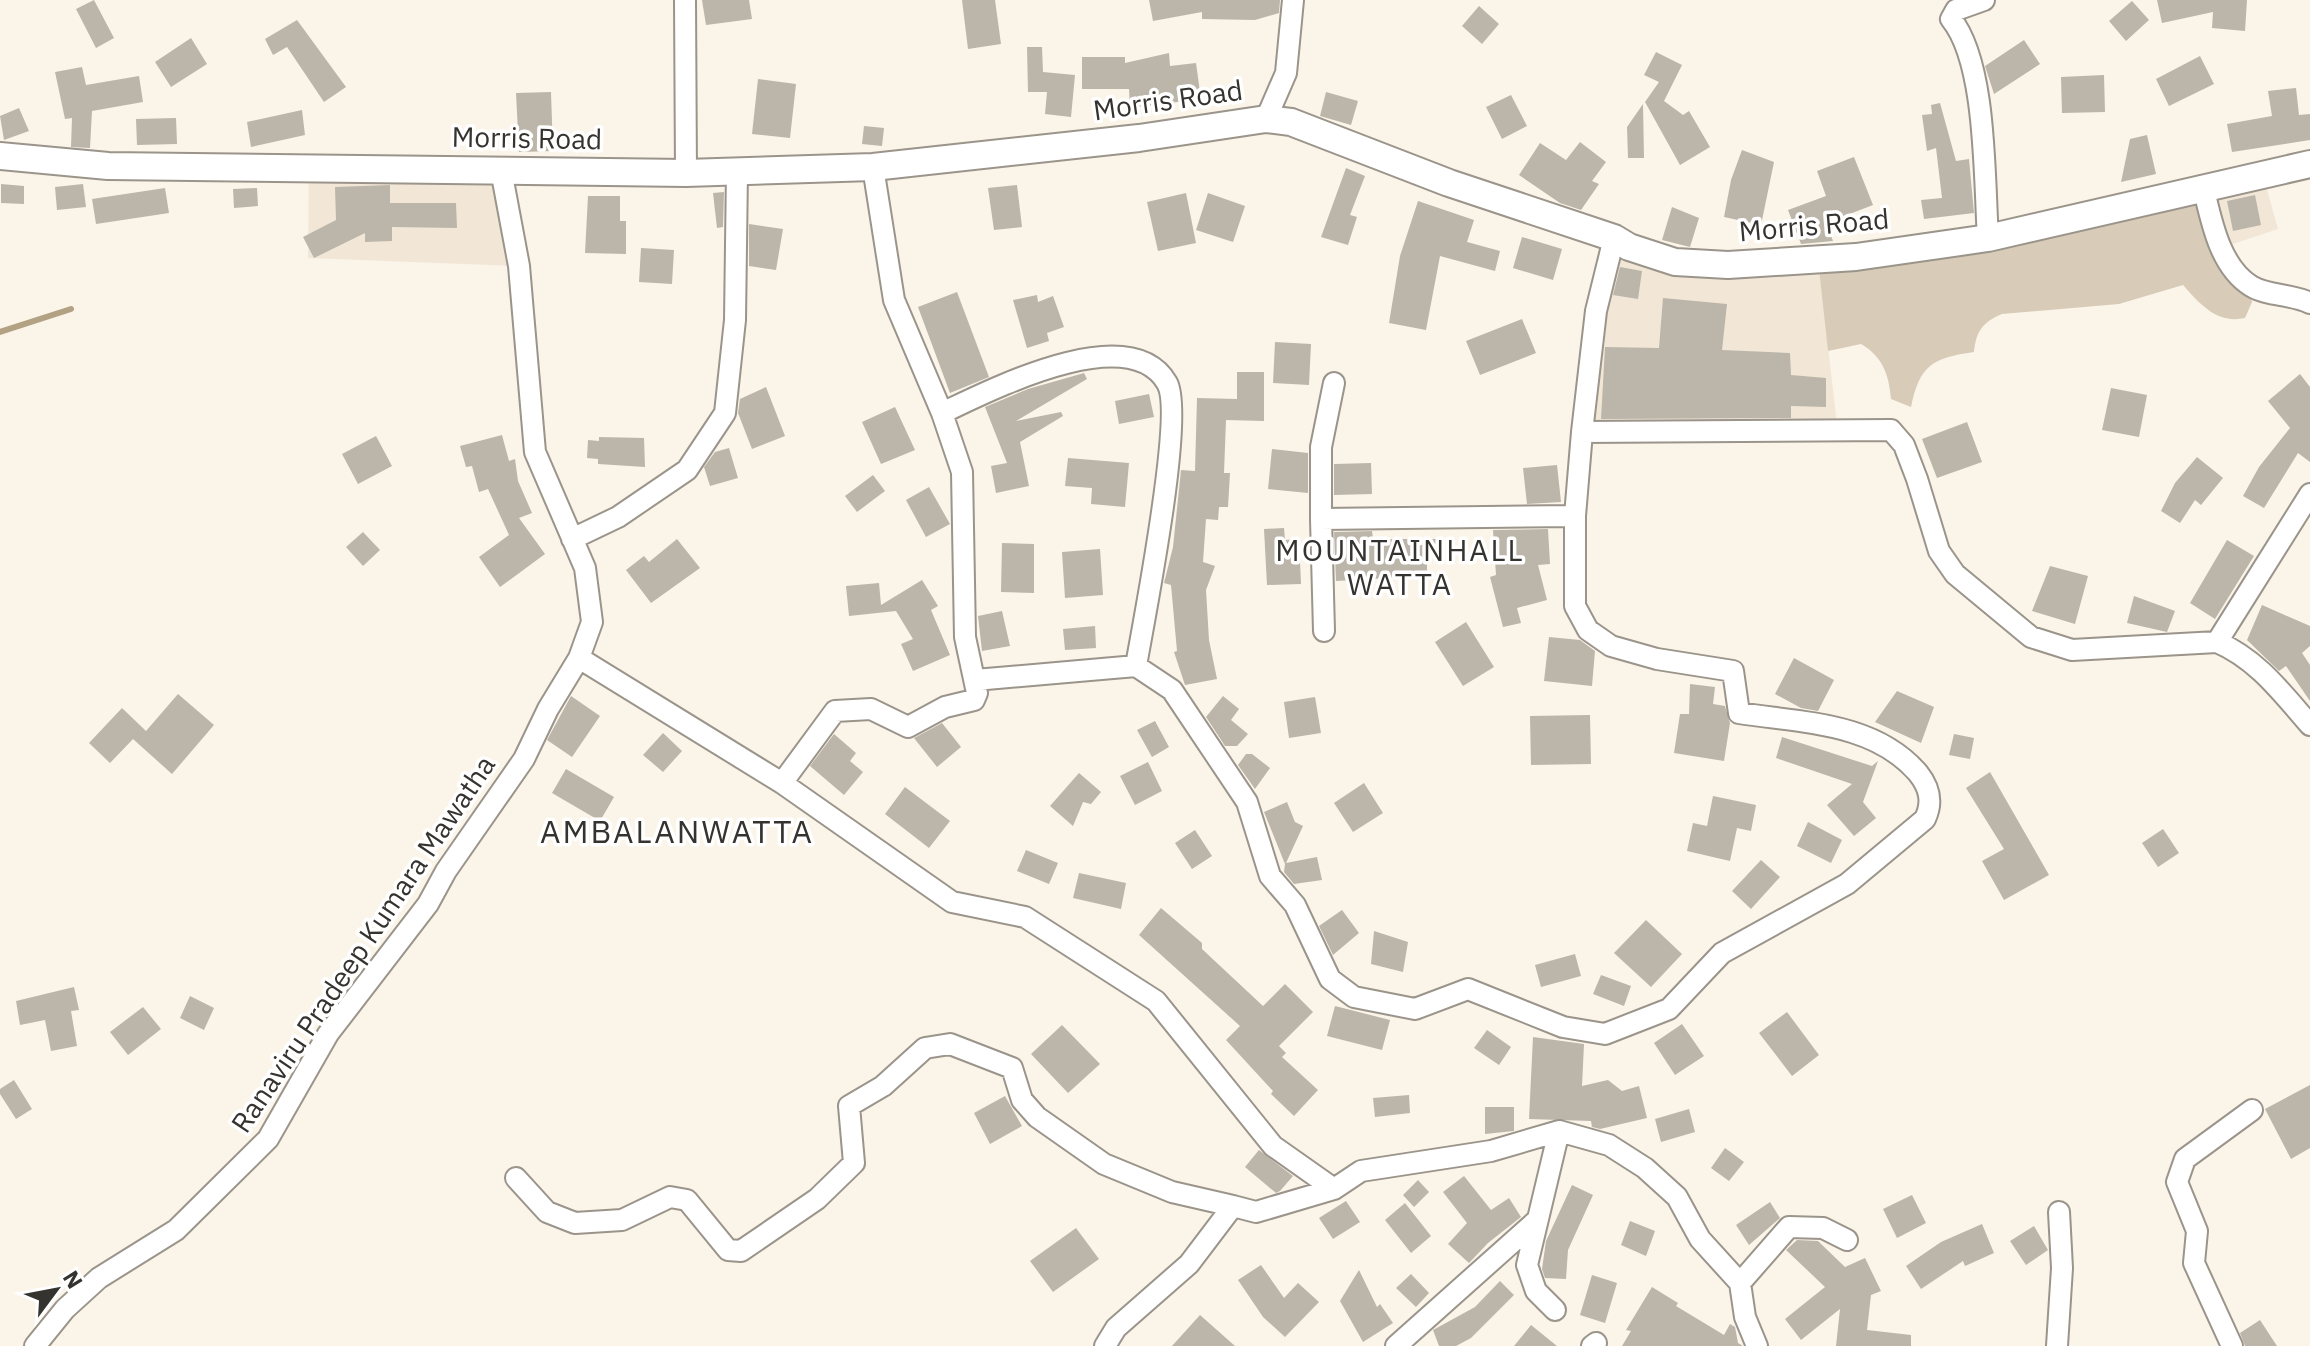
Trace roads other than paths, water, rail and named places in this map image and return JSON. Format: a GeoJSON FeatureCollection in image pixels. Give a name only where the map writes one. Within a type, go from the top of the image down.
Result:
{"type":"FeatureCollection","features":[{"type":"Feature","properties":{"kind":"main road","name":"Morris Road"},"geometry":{"type":"LineString","coordinates":[[0,156],[108,166],[686,173],[873,167],[1139,138],[1266,119],[1291,122],[1449,183],[1614,238],[1629,247],[1675,262],[1728,265],[1856,257],[1988,238],[2203,186],[2310,164]]}},
{"type":"Feature","properties":{"kind":"street"},"geometry":{"type":"LineString","coordinates":[[685,0],[686,173]]}},
{"type":"Feature","properties":{"kind":"street"},"geometry":{"type":"LineString","coordinates":[[1266,119],[1286,73],[1293,0]]}},
{"type":"Feature","properties":{"kind":"street"},"geometry":{"type":"LineString","coordinates":[[1984,0],[1956,10],[1951,19],[1963,34],[1975,73],[1988,238]]}},
{"type":"Feature","properties":{"kind":"street"},"geometry":{"type":"LineString","coordinates":[[782,783],[835,711],[871,709],[908,727],[945,707],[974,700],[977,693],[965,637],[962,472],[942,413],[894,300],[873,167]]}},
{"type":"Feature","properties":{"kind":"street","name":"Ranaviru Pradeep Kumara Mawatha"},"geometry":{"type":"LineString","coordinates":[[35,1346],[65,1309],[99,1278],[176,1230],[268,1139],[328,1034],[428,904],[446,871],[524,759],[548,709],[579,658],[592,622],[585,568],[535,452],[519,266],[501,170]]}},
{"type":"Feature","properties":{"kind":"street"},"geometry":{"type":"LineString","coordinates":[[572,539],[618,517],[687,470],[725,413],[735,320],[737,171]]}},
{"type":"Feature","properties":{"kind":"street"},"geometry":{"type":"LineString","coordinates":[[2203,186],[2214,231],[2234,270],[2252,287],[2310,303]]}},
{"type":"Feature","properties":{"kind":"street"},"geometry":{"type":"LineString","coordinates":[[975,680],[1136,666],[1172,690],[1247,802],[1270,876],[1295,905],[1330,979],[1354,997],[1415,1009],[1468,989],[1563,1027],[1605,1034],[1669,1009],[1722,953],[1847,884],[1925,819],[1931,807],[1927,784],[1902,754],[1861,733],[1739,713],[1733,671],[1645,656],[1611,646],[1588,630],[1575,606],[1575,516],[1596,311],[1614,238]]}},
{"type":"Feature","properties":{"kind":"street"},"geometry":{"type":"LineString","coordinates":[[942,413],[1065,360],[1140,361],[1166,381],[1172,396],[1169,465],[1136,666]]}},
{"type":"Feature","properties":{"kind":"street"},"geometry":{"type":"LineString","coordinates":[[1324,631],[1321,447],[1334,383]]}},
{"type":"Feature","properties":{"kind":"street"},"geometry":{"type":"LineString","coordinates":[[1582,432],[1891,430],[1904,445],[1939,551],[1955,574],[2031,637],[2072,650],[2217,642],[2239,652],[2272,681],[2310,725]]}},
{"type":"Feature","properties":{"kind":"street"},"geometry":{"type":"LineString","coordinates":[[2217,642],[2309,496]]}},
{"type":"Feature","properties":{"kind":"street"},"geometry":{"type":"LineString","coordinates":[[1321,519],[1575,516]]}},
{"type":"Feature","properties":{"kind":"street"},"geometry":{"type":"LineString","coordinates":[[579,658],[782,783],[952,902],[1025,917],[1156,1001],[1273,1146],[1334,1189]]}},
{"type":"Feature","properties":{"kind":"street"},"geometry":{"type":"LineString","coordinates":[[516,1178],[547,1212],[575,1223],[622,1220],[670,1197],[687,1200],[728,1250],[741,1251],[817,1199],[854,1163],[849,1106],[883,1086],[925,1048],[950,1044],[1012,1068],[1022,1100],[1037,1117],[1104,1164],[1172,1192],[1256,1212],[1334,1189],[1361,1171],[1491,1151],[1559,1131],[1609,1145],[1645,1168],[1677,1197],[1700,1239],[1740,1283],[1745,1317],[1757,1346]]}},
{"type":"Feature","properties":{"kind":"street"},"geometry":{"type":"LineString","coordinates":[[2232,1346],[2194,1263],[2197,1231],[2177,1182],[2185,1159],[2252,1110]]}},
{"type":"Feature","properties":{"kind":"street"},"geometry":{"type":"LineString","coordinates":[[1555,1310],[1536,1291],[1527,1265],[1559,1131]]}},
{"type":"Feature","properties":{"kind":"street"},"geometry":{"type":"LineString","coordinates":[[1105,1346],[1116,1328],[1189,1264],[1233,1206]]}},
{"type":"Feature","properties":{"kind":"street"},"geometry":{"type":"LineString","coordinates":[[2057,1346],[2062,1268],[2059,1212]]}},
{"type":"Feature","properties":{"kind":"street"},"geometry":{"type":"LineString","coordinates":[[1396,1346],[1535,1222]]}},
{"type":"Feature","properties":{"kind":"street"},"geometry":{"type":"LineString","coordinates":[[1740,1283],[1789,1227],[1823,1228],[1847,1240]]}},
{"type":"Feature","properties":{"kind":"waterway"},"geometry":{"type":"LineString","coordinates":[[0,332],[71,309]]}},
{"type":"Feature","properties":{"kind":"district","name":"MOUNTAINHALL WATTA"},"geometry":{"type":"Point","coordinates":[1400,568]}},
{"type":"Feature","properties":{"kind":"district","name":"AMBALANWATTA"},"geometry":{"type":"Point","coordinates":[677,832]}}]}
